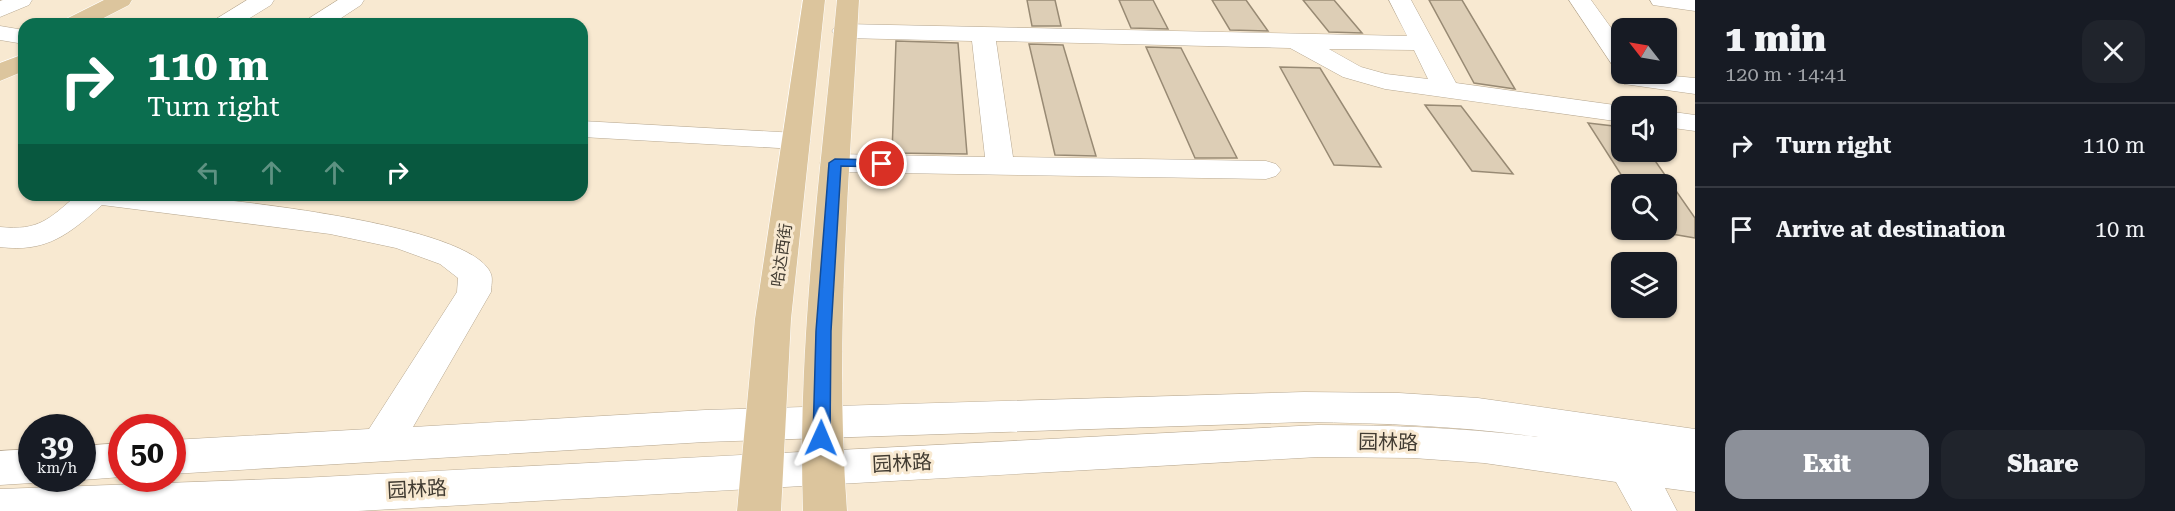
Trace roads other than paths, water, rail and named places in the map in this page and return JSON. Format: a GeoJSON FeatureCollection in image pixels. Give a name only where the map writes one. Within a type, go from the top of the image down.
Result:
{"type":"FeatureCollection","features":[{"type":"Feature","properties":{"kind":"main road"},"geometry":{"type":"LineString","coordinates":[[86,18],[121,0]]}},
{"type":"Feature","properties":{"kind":"main road"},"geometry":{"type":"LineString","coordinates":[[105,18],[139,0]]}},
{"type":"Feature","properties":{"kind":"main road","name":"哈达西街"},"geometry":{"type":"LineString","coordinates":[[760,491],[762,424],[770,332],[814,0]]}},
{"type":"Feature","properties":{"kind":"main road"},"geometry":{"type":"LineString","coordinates":[[825,511],[822,422],[824,331],[846,15]]}},
{"type":"Feature","properties":{"kind":"main road"},"geometry":{"type":"LineString","coordinates":[[0,62],[18,53]]}},
{"type":"Feature","properties":{"kind":"main road"},"geometry":{"type":"LineString","coordinates":[[0,73],[18,64]]}},
{"type":"Feature","properties":{"kind":"street"},"geometry":{"type":"LineString","coordinates":[[0,10],[21,0]]}},
{"type":"Feature","properties":{"kind":"street"},"geometry":{"type":"LineString","coordinates":[[234,18],[263,0]]}},
{"type":"Feature","properties":{"kind":"street"},"geometry":{"type":"LineString","coordinates":[[325,18],[353,0]]}},
{"type":"Feature","properties":{"kind":"street"},"geometry":{"type":"LineString","coordinates":[[1400,0],[1447,91]]}},
{"type":"Feature","properties":{"kind":"street"},"geometry":{"type":"LineString","coordinates":[[1580,0],[1611,45]]}},
{"type":"Feature","properties":{"kind":"street"},"geometry":{"type":"LineString","coordinates":[[1661,0],[1695,4]]}},
{"type":"Feature","properties":{"kind":"street"},"geometry":{"type":"LineString","coordinates":[[846,15],[983,34],[1422,43]]}},
{"type":"Feature","properties":{"kind":"street"},"geometry":{"type":"LineString","coordinates":[[0,33],[18,36]]}},
{"type":"Feature","properties":{"kind":"street"},"geometry":{"type":"LineString","coordinates":[[983,34],[1000,165]]}},
{"type":"Feature","properties":{"kind":"street"},"geometry":{"type":"LineString","coordinates":[[1290,41],[1301,43],[1352,72],[1385,81],[1611,113]]}},
{"type":"Feature","properties":{"kind":"street"},"geometry":{"type":"LineString","coordinates":[[1677,84],[1695,86]]}},
{"type":"Feature","properties":{"kind":"street"},"geometry":{"type":"LineString","coordinates":[[1677,121],[1695,123]]}},
{"type":"Feature","properties":{"kind":"street"},"geometry":{"type":"LineString","coordinates":[[588,129],[796,141]]}},
{"type":"Feature","properties":{"kind":"street"},"geometry":{"type":"LineString","coordinates":[[835,163],[1266,170]]}},
{"type":"Feature","properties":{"kind":"street"},"geometry":{"type":"LineString","coordinates":[[0,237],[20,241],[41,236],[56,228],[88,201]]}},
{"type":"Feature","properties":{"kind":"street"},"geometry":{"type":"LineString","coordinates":[[144,201],[330,224],[404,240],[452,256],[475,275],[474,292],[381,445]]}},
{"type":"Feature","properties":{"kind":"street","name":"园林路"},"geometry":{"type":"LineString","coordinates":[[186,456],[762,424],[1304,407],[1399,408],[1478,413],[1695,445]]}},
{"type":"Feature","properties":{"kind":"street","name":"园林路"},"geometry":{"type":"LineString","coordinates":[[0,508],[290,496],[760,491],[823,468],[1318,441],[1413,442],[1484,447],[1695,476]]}},
{"type":"Feature","properties":{"kind":"street"},"geometry":{"type":"LineString","coordinates":[[1629,466],[1655,511]]}},
{"type":"Feature","properties":{"kind":"street"},"geometry":{"type":"LineString","coordinates":[[0,468],[18,467]]}}]}
